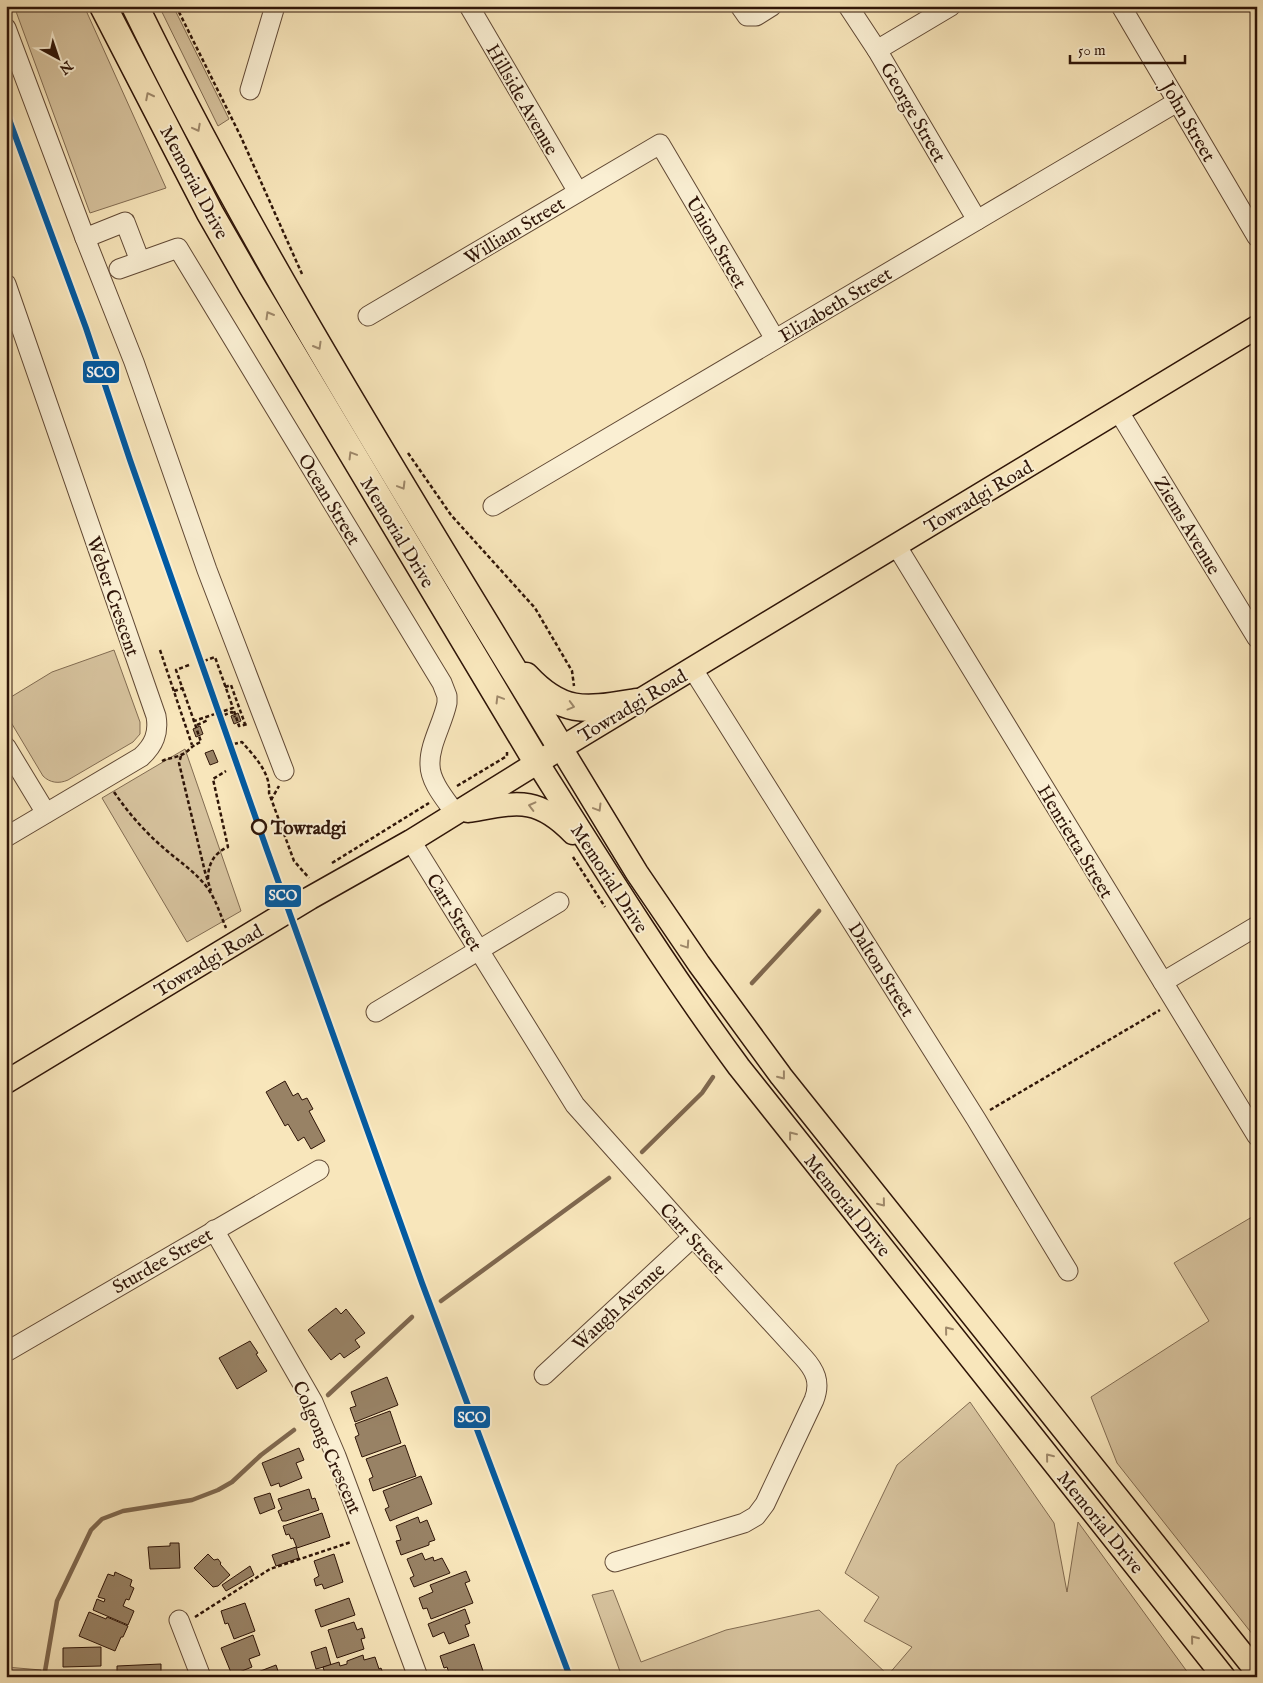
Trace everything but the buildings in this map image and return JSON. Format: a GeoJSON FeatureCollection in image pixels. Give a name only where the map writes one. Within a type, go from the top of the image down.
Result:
{"type":"FeatureCollection","features":[{"type":"Feature","properties":{"kind":"highway","name":"Memorial Drive"},"geometry":{"type":"LineString","coordinates":[[103,6],[210,213],[537,762]]}},
{"type":"Feature","properties":{"kind":"highway","name":"Memorial Drive"},"geometry":{"type":"LineString","coordinates":[[135,6],[199,132],[274,269],[335,375],[561,748]]}},
{"type":"Feature","properties":{"kind":"highway"},"geometry":{"type":"LineString","coordinates":[[496,641],[533,684],[557,702],[578,708],[590,709],[636,702]]}},
{"type":"Feature","properties":{"kind":"main road","name":"Towradgi Road"},"geometry":{"type":"LineString","coordinates":[[6,1082],[255,931],[312,890],[411,841],[537,762],[1257,327]]}},
{"type":"Feature","properties":{"kind":"main road","name":"Memorial Drive"},"geometry":{"type":"LineString","coordinates":[[561,748],[637,873],[699,964],[781,1076],[1257,1672]]}},
{"type":"Feature","properties":{"kind":"main road","name":"Memorial Drive"},"geometry":{"type":"LineString","coordinates":[[537,762],[679,984],[739,1067],[1224,1677]]}},
{"type":"Feature","properties":{"kind":"main road"},"geometry":{"type":"LineString","coordinates":[[455,813],[522,803],[542,809],[561,821],[606,872]]}},
{"type":"Feature","properties":{"kind":"street"},"geometry":{"type":"LineString","coordinates":[[250,90],[275,6]]}},
{"type":"Feature","properties":{"kind":"street","name":"Hillside Avenue"},"geometry":{"type":"LineString","coordinates":[[469,6],[578,192]]}},
{"type":"Feature","properties":{"kind":"street"},"geometry":{"type":"LineString","coordinates":[[743,11],[756,16],[772,6]]}},
{"type":"Feature","properties":{"kind":"street","name":"George Street"},"geometry":{"type":"LineString","coordinates":[[848,6],[877,50],[977,220]]}},
{"type":"Feature","properties":{"kind":"street"},"geometry":{"type":"LineString","coordinates":[[877,50],[951,6]]}},
{"type":"Feature","properties":{"kind":"street","name":"John Street"},"geometry":{"type":"LineString","coordinates":[[1121,6],[1257,237]]}},
{"type":"Feature","properties":{"kind":"street"},"geometry":{"type":"LineString","coordinates":[[6,28],[134,362],[207,570],[284,771]]}},
{"type":"Feature","properties":{"kind":"street","name":"Elizabeth Street"},"geometry":{"type":"LineString","coordinates":[[494,506],[1177,102]]}},
{"type":"Feature","properties":{"kind":"street","name":"William Street"},"geometry":{"type":"LineString","coordinates":[[368,316],[660,144]]}},
{"type":"Feature","properties":{"kind":"street","name":"Union Street"},"geometry":{"type":"LineString","coordinates":[[660,144],[775,340]]}},
{"type":"Feature","properties":{"kind":"street"},"geometry":{"type":"LineString","coordinates":[[85,238],[124,222],[140,261]]}},
{"type":"Feature","properties":{"kind":"street","name":"Ocean Street"},"geometry":{"type":"LineString","coordinates":[[119,268],[178,248],[442,683],[447,696],[447,703],[432,749],[430,766],[435,782],[455,813]]}},
{"type":"Feature","properties":{"kind":"street","name":"Weber Crescent"},"geometry":{"type":"LineString","coordinates":[[6,284],[156,716],[157,724],[156,733],[149,750],[141,756],[6,837]]}},
{"type":"Feature","properties":{"kind":"street","name":"Ziems Avenue"},"geometry":{"type":"LineString","coordinates":[[1119,412],[1255,631]]}},
{"type":"Feature","properties":{"kind":"street","name":"Henrietta Street"},"geometry":{"type":"LineString","coordinates":[[896,545],[1257,1136]]}},
{"type":"Feature","properties":{"kind":"street","name":"Dalton Street"},"geometry":{"type":"LineString","coordinates":[[692,668],[976,1118],[1068,1271]]}},
{"type":"Feature","properties":{"kind":"street"},"geometry":{"type":"LineString","coordinates":[[6,747],[46,813]]}},
{"type":"Feature","properties":{"kind":"street","name":"Carr Street"},"geometry":{"type":"LineString","coordinates":[[411,841],[586,1120],[809,1364],[816,1376],[817,1392],[765,1504],[756,1516],[744,1523],[615,1562]]}},
{"type":"Feature","properties":{"kind":"street"},"geometry":{"type":"LineString","coordinates":[[376,1012],[559,902]]}},
{"type":"Feature","properties":{"kind":"street"},"geometry":{"type":"LineString","coordinates":[[1163,982],[1257,926]]}},
{"type":"Feature","properties":{"kind":"street","name":"Sturdee Street"},"geometry":{"type":"LineString","coordinates":[[6,1352],[319,1170]]}},
{"type":"Feature","properties":{"kind":"street","name":"Colgong Crescent"},"geometry":{"type":"LineString","coordinates":[[214,1230],[313,1402],[336,1456],[418,1677]]}},
{"type":"Feature","properties":{"kind":"street","name":"Waugh Avenue"},"geometry":{"type":"LineString","coordinates":[[544,1376],[693,1237]]}},
{"type":"Feature","properties":{"kind":"street"},"geometry":{"type":"LineString","coordinates":[[181,1623],[200,1677]]}},
{"type":"Feature","properties":{"kind":"path"},"geometry":{"type":"LineString","coordinates":[[176,6],[241,137],[303,276]]}},
{"type":"Feature","properties":{"kind":"path"},"geometry":{"type":"LineString","coordinates":[[404,447],[451,515],[535,608],[572,671],[575,681],[574,688]]}},
{"type":"Feature","properties":{"kind":"path"},"geometry":{"type":"LineString","coordinates":[[160,650],[192,745]]}},
{"type":"Feature","properties":{"kind":"path"},"geometry":{"type":"LineString","coordinates":[[204,661],[215,657],[236,719],[232,712],[224,715]]}},
{"type":"Feature","properties":{"kind":"path"},"geometry":{"type":"LineString","coordinates":[[189,665],[176,670],[198,731],[197,724],[208,720]]}},
{"type":"Feature","properties":{"kind":"path"},"geometry":{"type":"LineString","coordinates":[[225,686],[231,685],[245,724]]}},
{"type":"Feature","properties":{"kind":"path"},"geometry":{"type":"LineString","coordinates":[[174,691],[182,688]]}},
{"type":"Feature","properties":{"kind":"path"},"geometry":{"type":"LineString","coordinates":[[194,721],[233,708]]}},
{"type":"Feature","properties":{"kind":"path"},"geometry":{"type":"LineString","coordinates":[[234,744],[242,742],[257,759],[270,783],[269,793],[294,861],[312,890]]}},
{"type":"Feature","properties":{"kind":"path"},"geometry":{"type":"LineString","coordinates":[[329,866],[334,860],[506,756],[507,750]]}},
{"type":"Feature","properties":{"kind":"path"},"geometry":{"type":"LineString","coordinates":[[182,755],[179,764],[208,882],[226,928],[233,926]]}},
{"type":"Feature","properties":{"kind":"path"},"geometry":{"type":"LineString","coordinates":[[208,882],[209,869],[213,858],[228,847],[213,779],[226,771]]}},
{"type":"Feature","properties":{"kind":"path"},"geometry":{"type":"LineString","coordinates":[[106,778],[124,807],[137,822],[199,878],[214,897]]}},
{"type":"Feature","properties":{"kind":"path"},"geometry":{"type":"LineString","coordinates":[[571,854],[609,914]]}},
{"type":"Feature","properties":{"kind":"path"},"geometry":{"type":"LineString","coordinates":[[976,1118],[1175,1000]]}},
{"type":"Feature","properties":{"kind":"path"},"geometry":{"type":"LineString","coordinates":[[181,1623],[270,1570],[366,1536]]}},
{"type":"Feature","properties":{"kind":"shaded area"},"geometry":{"type":"Polygon","coordinates":[[[14,6],[84,6],[166,188],[90,213],[14,6]]]}},
{"type":"Feature","properties":{"kind":"shaded area"},"geometry":{"type":"Polygon","coordinates":[[[159,6],[173,6],[229,119],[218,126],[159,6]]]}},
{"type":"Feature","properties":{"kind":"shaded area"},"geometry":{"type":"Polygon","coordinates":[[[114,650],[140,722],[140,734],[133,742],[68,780],[58,782],[49,780],[43,776],[6,714],[6,700],[52,672],[114,650]]]}},
{"type":"Feature","properties":{"kind":"shaded area"},"geometry":{"type":"Polygon","coordinates":[[[185,749],[241,911],[187,942],[102,798],[185,749]]]}},
{"type":"Feature","properties":{"kind":"shaded area"},"geometry":{"type":"Polygon","coordinates":[[[1257,1214],[1257,1640],[1117,1463],[1091,1397],[1209,1321],[1174,1263],[1257,1214]]]}},
{"type":"Feature","properties":{"kind":"shaded area"},"geometry":{"type":"Polygon","coordinates":[[[970,1402],[1054,1523],[1067,1592],[1078,1522],[1191,1677],[622,1677],[592,1595],[613,1590],[641,1662],[726,1630],[819,1610],[888,1675],[912,1647],[864,1621],[879,1597],[845,1573],[897,1465],[970,1402]]]}},
{"type":"Feature","properties":{"kind":"shaded area"},"geometry":{"type":"Polygon","coordinates":[[[6,1667],[41,1670],[40,1677],[6,1677],[6,1667]]]}},
{"type":"Feature","properties":{"kind":"waterway"},"geometry":{"type":"LineString","coordinates":[[752,983],[819,911]]}},
{"type":"Feature","properties":{"kind":"waterway"},"geometry":{"type":"LineString","coordinates":[[642,1152],[702,1093],[713,1077]]}},
{"type":"Feature","properties":{"kind":"waterway"},"geometry":{"type":"LineString","coordinates":[[441,1301],[609,1178]]}},
{"type":"Feature","properties":{"kind":"waterway"},"geometry":{"type":"LineString","coordinates":[[328,1395],[412,1317]]}},
{"type":"Feature","properties":{"kind":"waterway"},"geometry":{"type":"LineString","coordinates":[[44,1677],[57,1601],[91,1530],[102,1519],[123,1511],[192,1500],[218,1490],[232,1482],[261,1455],[294,1430]]}},
{"type":"Feature","properties":{"kind":"transit line","name":"SCO"},"geometry":{"type":"LineString","coordinates":[[6,111],[86,328],[130,460],[267,850],[422,1283],[570,1677]]}},
{"type":"Feature","properties":{"kind":"place","name":"Towradgi"},"geometry":{"type":"Point","coordinates":[259,827]}}]}
